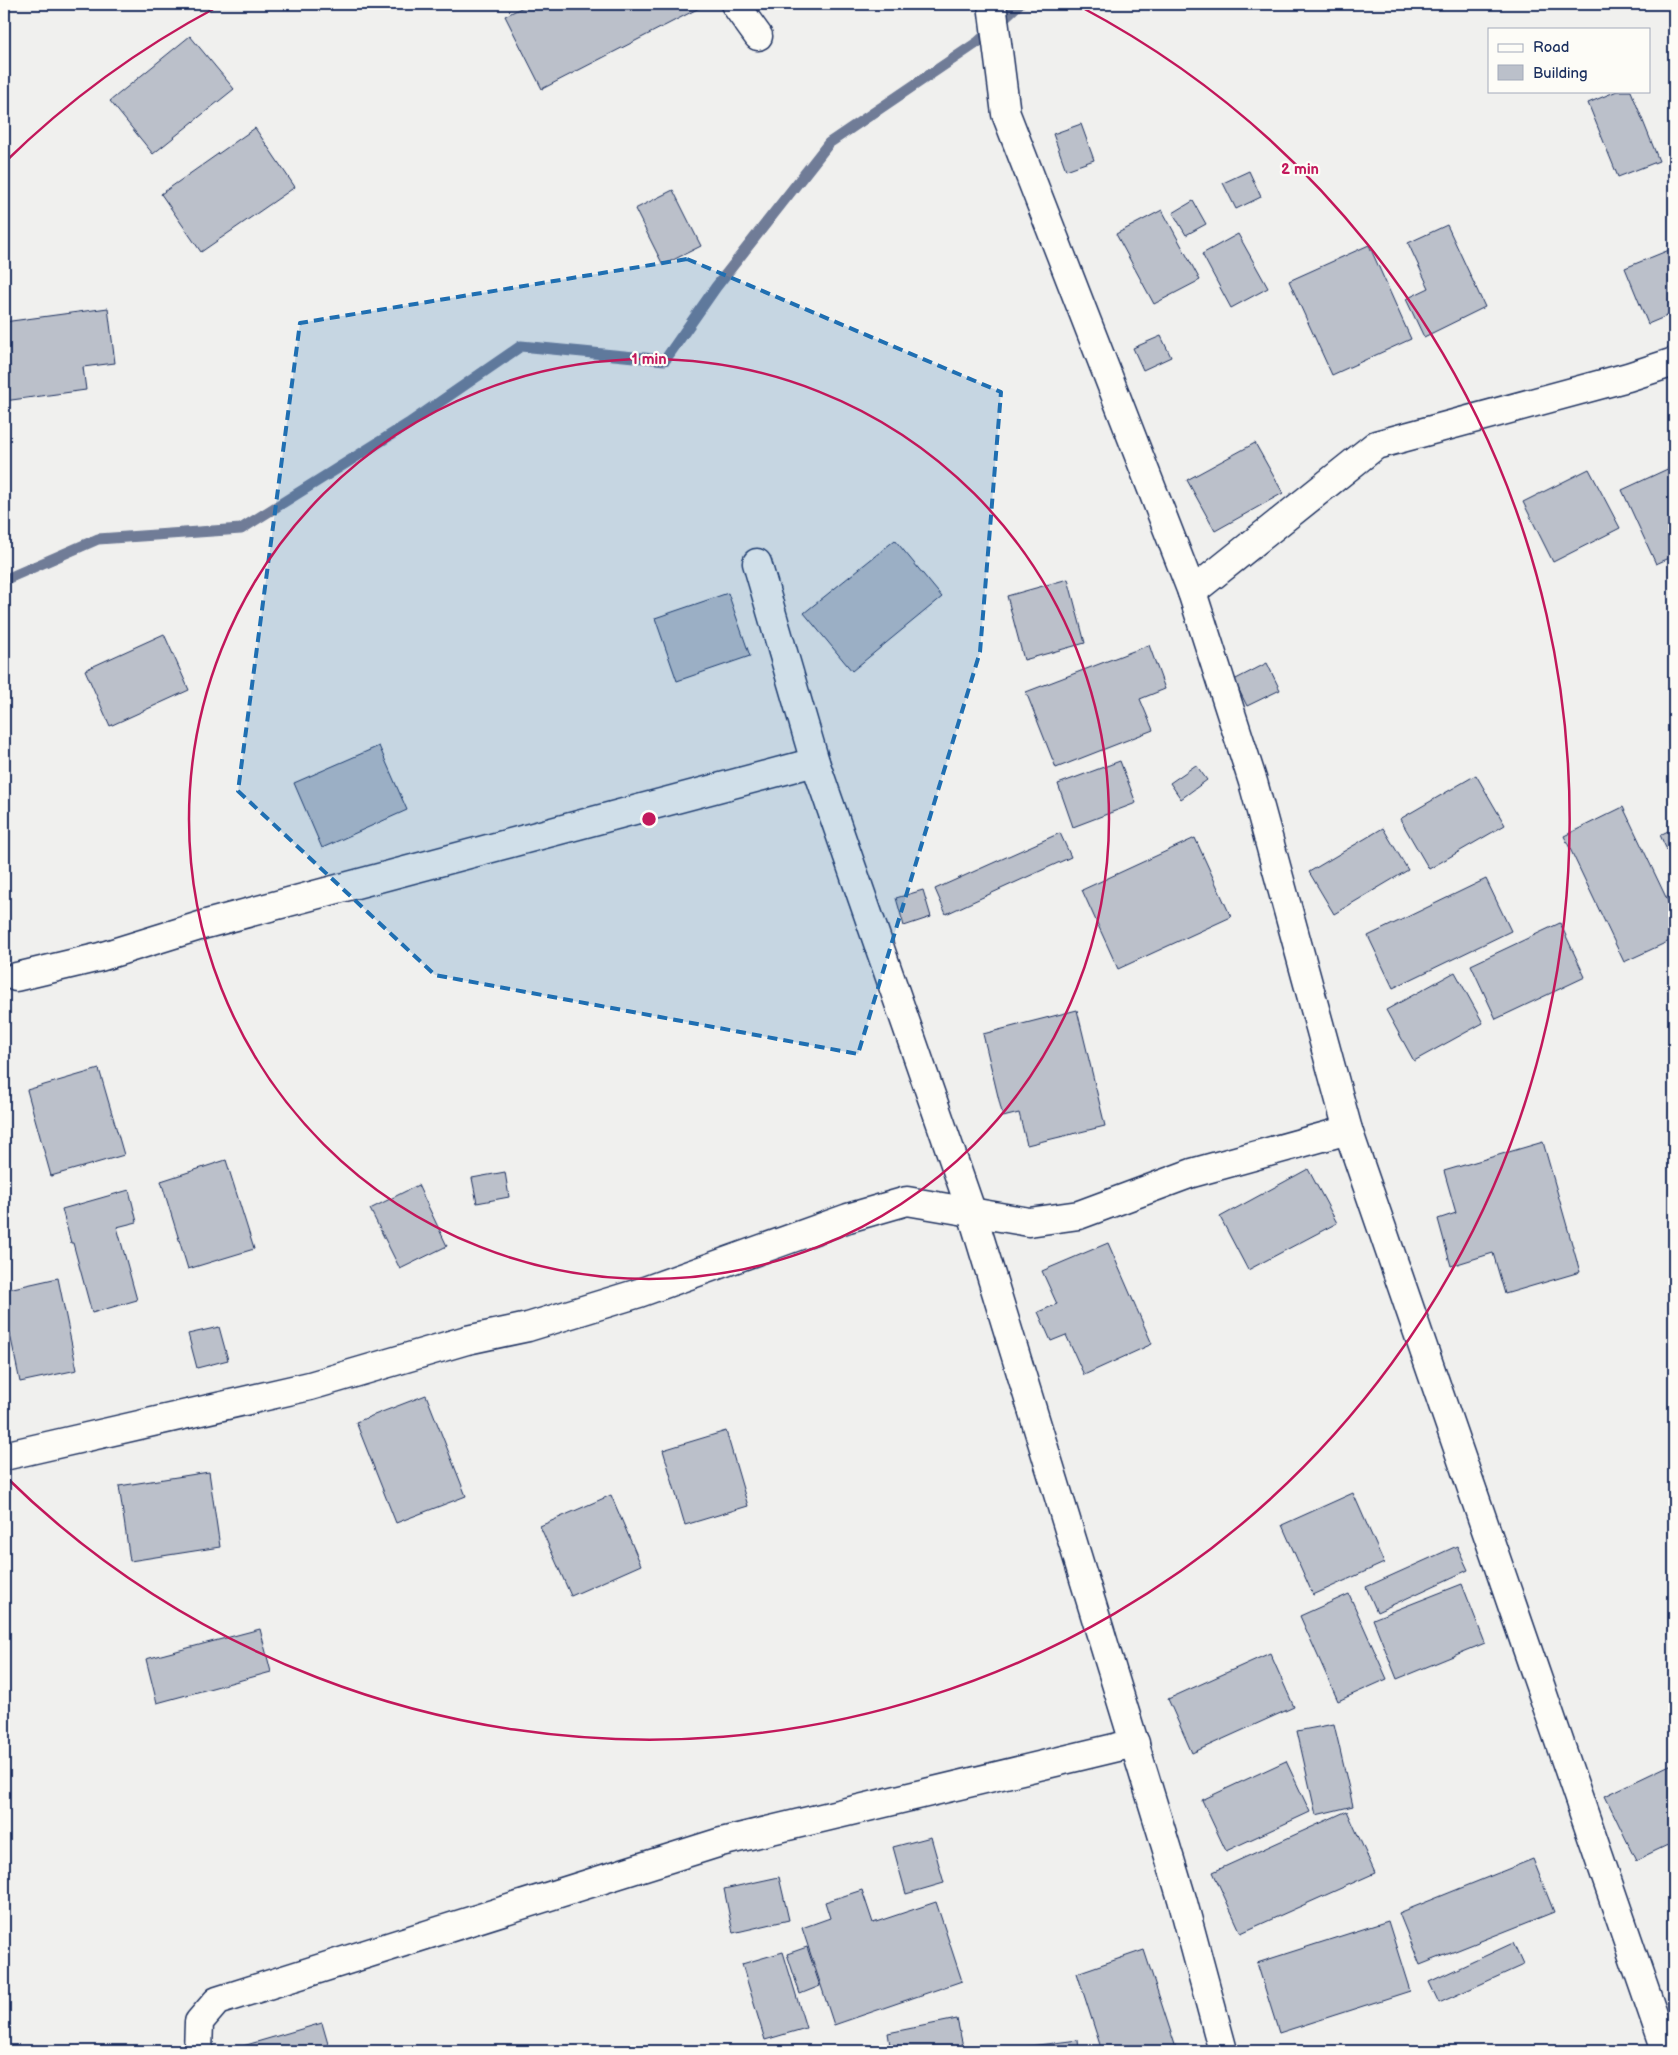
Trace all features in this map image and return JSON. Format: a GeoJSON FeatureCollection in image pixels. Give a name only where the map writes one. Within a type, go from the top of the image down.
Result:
{"type":"FeatureCollection","features":[{"type":"Feature","properties":{"kind":"street"},"geometry":{"type":"LineString","coordinates":[[735,4],[758,36]]}},
{"type":"Feature","properties":{"kind":"street"},"geometry":{"type":"LineString","coordinates":[[992,4],[1006,114],[1192,592],[1253,782],[1348,1130],[1665,2015],[1666,2051]]}},
{"type":"Feature","properties":{"kind":"street"},"geometry":{"type":"LineString","coordinates":[[1192,592],[1376,445],[1628,377],[1674,362]]}},
{"type":"Feature","properties":{"kind":"street"},"geometry":{"type":"LineString","coordinates":[[758,563],[815,762],[972,1213],[1182,1899],[1223,2051]]}},
{"type":"Feature","properties":{"kind":"street"},"geometry":{"type":"LineString","coordinates":[[16,977],[100,957],[206,924],[815,762]]}},
{"type":"Feature","properties":{"kind":"street"},"geometry":{"type":"LineString","coordinates":[[4,1456],[310,1386],[467,1340],[528,1327],[640,1293],[848,1218],[907,1201],[1029,1222],[1079,1215],[1192,1173],[1348,1130]]}},
{"type":"Feature","properties":{"kind":"street"},"geometry":{"type":"LineString","coordinates":[[198,2051],[199,2022],[217,2001],[721,1842],[1135,1743]]}},
{"type":"Feature","properties":{"kind":"highlighted area"},"geometry":{"type":"Polygon","coordinates":[[[687,259],[1001,392],[980,652],[858,1054],[435,975],[238,791],[300,323],[687,259]]]}},
{"type":"Feature","properties":{"kind":"building"},"geometry":{"type":"Polygon","coordinates":[[[529,4],[707,4],[542,89],[505,16],[529,4]]]}},
{"type":"Feature","properties":{"kind":"building"},"geometry":{"type":"Polygon","coordinates":[[[190,36],[234,89],[153,154],[110,101],[190,36]]]}},
{"type":"Feature","properties":{"kind":"building"},"geometry":{"type":"Polygon","coordinates":[[[1674,80],[1674,98],[1670,81],[1674,80]]]}},
{"type":"Feature","properties":{"kind":"building"},"geometry":{"type":"Polygon","coordinates":[[[1615,92],[1631,92],[1659,161],[1618,177],[1588,103],[1615,92]]]}},
{"type":"Feature","properties":{"kind":"building"},"geometry":{"type":"Polygon","coordinates":[[[1081,124],[1094,160],[1066,170],[1053,134],[1081,124]]]}},
{"type":"Feature","properties":{"kind":"building"},"geometry":{"type":"Polygon","coordinates":[[[255,128],[295,187],[201,252],[161,194],[255,128]]]}},
{"type":"Feature","properties":{"kind":"building"},"geometry":{"type":"Polygon","coordinates":[[[1249,171],[1261,197],[1236,209],[1223,183],[1249,171]]]}},
{"type":"Feature","properties":{"kind":"building"},"geometry":{"type":"Polygon","coordinates":[[[673,190],[701,246],[663,265],[635,209],[673,190]]]}},
{"type":"Feature","properties":{"kind":"building"},"geometry":{"type":"Polygon","coordinates":[[[1193,201],[1206,224],[1186,235],[1173,213],[1193,201]]]}},
{"type":"Feature","properties":{"kind":"building"},"geometry":{"type":"Polygon","coordinates":[[[1162,210],[1200,280],[1154,304],[1116,234],[1162,210]]]}},
{"type":"Feature","properties":{"kind":"building"},"geometry":{"type":"Polygon","coordinates":[[[1447,225],[1485,307],[1424,337],[1406,299],[1429,288],[1408,243],[1447,225]]]}},
{"type":"Feature","properties":{"kind":"building"},"geometry":{"type":"Polygon","coordinates":[[[1238,234],[1268,288],[1231,308],[1202,254],[1238,234]]]}},
{"type":"Feature","properties":{"kind":"building"},"geometry":{"type":"Polygon","coordinates":[[[1369,245],[1411,339],[1332,375],[1289,281],[1369,245]]]}},
{"type":"Feature","properties":{"kind":"building"},"geometry":{"type":"Polygon","coordinates":[[[1674,248],[1674,313],[1648,324],[1625,268],[1674,248]]]}},
{"type":"Feature","properties":{"kind":"building"},"geometry":{"type":"Polygon","coordinates":[[[108,308],[115,363],[83,367],[86,390],[4,401],[4,322],[108,308]]]}},
{"type":"Feature","properties":{"kind":"building"},"geometry":{"type":"Polygon","coordinates":[[[1161,336],[1171,357],[1143,370],[1133,348],[1161,336]]]}},
{"type":"Feature","properties":{"kind":"building"},"geometry":{"type":"Polygon","coordinates":[[[1255,443],[1283,493],[1215,531],[1187,480],[1255,443]]]}},
{"type":"Feature","properties":{"kind":"building"},"geometry":{"type":"Polygon","coordinates":[[[1674,466],[1674,556],[1656,564],[1622,490],[1674,466]]]}},
{"type":"Feature","properties":{"kind":"building"},"geometry":{"type":"Polygon","coordinates":[[[1589,469],[1620,528],[1553,562],[1523,502],[1589,469]]]}},
{"type":"Feature","properties":{"kind":"building"},"geometry":{"type":"Polygon","coordinates":[[[895,540],[942,597],[852,671],[804,613],[895,540]]]}},
{"type":"Feature","properties":{"kind":"building"},"geometry":{"type":"Polygon","coordinates":[[[1068,579],[1085,643],[1024,660],[1007,596],[1068,579]]]}},
{"type":"Feature","properties":{"kind":"building"},"geometry":{"type":"Polygon","coordinates":[[[728,593],[750,656],[677,681],[655,618],[728,593]]]}},
{"type":"Feature","properties":{"kind":"building"},"geometry":{"type":"Polygon","coordinates":[[[164,634],[189,690],[110,726],[85,670],[164,634]]]}},
{"type":"Feature","properties":{"kind":"building"},"geometry":{"type":"Polygon","coordinates":[[[1149,645],[1165,689],[1140,699],[1153,730],[1056,768],[1026,692],[1149,645]]]}},
{"type":"Feature","properties":{"kind":"building"},"geometry":{"type":"Polygon","coordinates":[[[1267,663],[1280,690],[1247,706],[1234,680],[1267,663]]]}},
{"type":"Feature","properties":{"kind":"building"},"geometry":{"type":"Polygon","coordinates":[[[379,746],[407,810],[322,848],[294,783],[379,746]]]}},
{"type":"Feature","properties":{"kind":"building"},"geometry":{"type":"Polygon","coordinates":[[[1120,761],[1136,803],[1073,827],[1058,784],[1120,761]]]}},
{"type":"Feature","properties":{"kind":"building"},"geometry":{"type":"Polygon","coordinates":[[[1196,765],[1207,780],[1181,799],[1170,783],[1196,765]]]}},
{"type":"Feature","properties":{"kind":"building"},"geometry":{"type":"Polygon","coordinates":[[[1476,775],[1505,825],[1429,869],[1400,819],[1476,775]]]}},
{"type":"Feature","properties":{"kind":"building"},"geometry":{"type":"Polygon","coordinates":[[[1623,807],[1674,914],[1674,939],[1624,962],[1564,836],[1623,807]]]}},
{"type":"Feature","properties":{"kind":"building"},"geometry":{"type":"Polygon","coordinates":[[[1383,828],[1408,870],[1334,914],[1309,872],[1383,828]]]}},
{"type":"Feature","properties":{"kind":"building"},"geometry":{"type":"Polygon","coordinates":[[[1674,828],[1674,865],[1660,835],[1674,828]]]}},
{"type":"Feature","properties":{"kind":"building"},"geometry":{"type":"Polygon","coordinates":[[[1060,833],[1071,857],[946,914],[935,889],[1060,833]]]}},
{"type":"Feature","properties":{"kind":"building"},"geometry":{"type":"Polygon","coordinates":[[[1195,838],[1231,917],[1118,969],[1082,890],[1195,838]]]}},
{"type":"Feature","properties":{"kind":"building"},"geometry":{"type":"Polygon","coordinates":[[[1486,879],[1511,931],[1393,988],[1368,936],[1486,879]]]}},
{"type":"Feature","properties":{"kind":"building"},"geometry":{"type":"Polygon","coordinates":[[[923,890],[931,917],[904,926],[896,898],[923,890]]]}},
{"type":"Feature","properties":{"kind":"building"},"geometry":{"type":"Polygon","coordinates":[[[1560,923],[1585,977],[1496,1019],[1471,965],[1560,923]]]}},
{"type":"Feature","properties":{"kind":"building"},"geometry":{"type":"Polygon","coordinates":[[[1455,972],[1483,1023],[1414,1061],[1386,1010],[1455,972]]]}},
{"type":"Feature","properties":{"kind":"building"},"geometry":{"type":"Polygon","coordinates":[[[1077,1010],[1105,1126],[1027,1145],[1019,1113],[1003,1117],[983,1034],[1077,1010]]]}},
{"type":"Feature","properties":{"kind":"building"},"geometry":{"type":"Polygon","coordinates":[[[99,1069],[124,1155],[51,1176],[27,1090],[99,1069]]]}},
{"type":"Feature","properties":{"kind":"building"},"geometry":{"type":"Polygon","coordinates":[[[1543,1142],[1580,1272],[1505,1294],[1493,1253],[1451,1266],[1438,1219],[1456,1213],[1444,1171],[1543,1142]]]}},
{"type":"Feature","properties":{"kind":"building"},"geometry":{"type":"Polygon","coordinates":[[[226,1160],[254,1249],[188,1269],[161,1181],[226,1160]]]}},
{"type":"Feature","properties":{"kind":"building"},"geometry":{"type":"Polygon","coordinates":[[[1308,1169],[1337,1223],[1248,1270],[1220,1217],[1308,1169]]]}},
{"type":"Feature","properties":{"kind":"building"},"geometry":{"type":"Polygon","coordinates":[[[505,1172],[509,1197],[477,1203],[472,1178],[505,1172]]]}},
{"type":"Feature","properties":{"kind":"building"},"geometry":{"type":"Polygon","coordinates":[[[418,1185],[447,1246],[400,1269],[370,1209],[418,1185]]]}},
{"type":"Feature","properties":{"kind":"building"},"geometry":{"type":"Polygon","coordinates":[[[129,1190],[137,1222],[117,1227],[137,1300],[92,1313],[62,1209],[129,1190]]]}},
{"type":"Feature","properties":{"kind":"building"},"geometry":{"type":"Polygon","coordinates":[[[1108,1243],[1152,1344],[1084,1375],[1066,1335],[1051,1341],[1038,1312],[1057,1304],[1042,1271],[1108,1243]]]}},
{"type":"Feature","properties":{"kind":"building"},"geometry":{"type":"Polygon","coordinates":[[[58,1278],[77,1370],[20,1382],[4,1305],[4,1290],[58,1278]]]}},
{"type":"Feature","properties":{"kind":"building"},"geometry":{"type":"Polygon","coordinates":[[[219,1327],[228,1360],[197,1368],[188,1334],[219,1327]]]}},
{"type":"Feature","properties":{"kind":"building"},"geometry":{"type":"Polygon","coordinates":[[[426,1395],[466,1496],[396,1523],[356,1422],[426,1395]]]}},
{"type":"Feature","properties":{"kind":"building"},"geometry":{"type":"Polygon","coordinates":[[[726,1431],[748,1506],[685,1525],[663,1450],[726,1431]]]}},
{"type":"Feature","properties":{"kind":"building"},"geometry":{"type":"Polygon","coordinates":[[[209,1472],[220,1547],[130,1561],[119,1486],[209,1472]]]}},
{"type":"Feature","properties":{"kind":"building"},"geometry":{"type":"Polygon","coordinates":[[[1353,1493],[1384,1563],[1313,1595],[1282,1525],[1353,1493]]]}},
{"type":"Feature","properties":{"kind":"building"},"geometry":{"type":"Polygon","coordinates":[[[611,1495],[641,1565],[571,1596],[540,1526],[611,1495]]]}},
{"type":"Feature","properties":{"kind":"building"},"geometry":{"type":"Polygon","coordinates":[[[1457,1546],[1468,1570],[1377,1612],[1366,1587],[1457,1546]]]}},
{"type":"Feature","properties":{"kind":"building"},"geometry":{"type":"Polygon","coordinates":[[[1462,1584],[1485,1643],[1397,1679],[1373,1619],[1462,1584]]]}},
{"type":"Feature","properties":{"kind":"building"},"geometry":{"type":"Polygon","coordinates":[[[1349,1594],[1387,1679],[1338,1701],[1300,1616],[1349,1594]]]}},
{"type":"Feature","properties":{"kind":"building"},"geometry":{"type":"Polygon","coordinates":[[[260,1629],[271,1672],[157,1703],[146,1659],[260,1629]]]}},
{"type":"Feature","properties":{"kind":"building"},"geometry":{"type":"Polygon","coordinates":[[[1270,1653],[1294,1707],[1192,1753],[1168,1699],[1270,1653]]]}},
{"type":"Feature","properties":{"kind":"building"},"geometry":{"type":"Polygon","coordinates":[[[1334,1724],[1353,1806],[1316,1815],[1297,1731],[1334,1724]]]}},
{"type":"Feature","properties":{"kind":"building"},"geometry":{"type":"Polygon","coordinates":[[[1286,1761],[1310,1812],[1226,1851],[1202,1800],[1286,1761]]]}},
{"type":"Feature","properties":{"kind":"building"},"geometry":{"type":"Polygon","coordinates":[[[1674,1763],[1674,1842],[1636,1860],[1605,1796],[1674,1763]]]}},
{"type":"Feature","properties":{"kind":"building"},"geometry":{"type":"Polygon","coordinates":[[[1347,1811],[1375,1873],[1241,1933],[1213,1872],[1347,1811]]]}},
{"type":"Feature","properties":{"kind":"building"},"geometry":{"type":"Polygon","coordinates":[[[931,1837],[944,1883],[906,1894],[893,1847],[931,1837]]]}},
{"type":"Feature","properties":{"kind":"building"},"geometry":{"type":"Polygon","coordinates":[[[1533,1859],[1554,1912],[1420,1965],[1399,1913],[1533,1859]]]}},
{"type":"Feature","properties":{"kind":"building"},"geometry":{"type":"Polygon","coordinates":[[[779,1877],[789,1920],[733,1933],[724,1889],[779,1877]]]}},
{"type":"Feature","properties":{"kind":"building"},"geometry":{"type":"Polygon","coordinates":[[[862,1890],[873,1923],[936,1902],[962,1981],[834,2025],[802,1928],[830,1918],[825,1902],[862,1890]]]}},
{"type":"Feature","properties":{"kind":"building"},"geometry":{"type":"Polygon","coordinates":[[[1388,1921],[1410,1991],[1279,2033],[1257,1963],[1388,1921]]]}},
{"type":"Feature","properties":{"kind":"building"},"geometry":{"type":"Polygon","coordinates":[[[1513,1943],[1523,1965],[1439,2003],[1429,1982],[1513,1943]]]}},
{"type":"Feature","properties":{"kind":"building"},"geometry":{"type":"Polygon","coordinates":[[[807,1947],[820,1986],[800,1994],[787,1954],[807,1947]]]}},
{"type":"Feature","properties":{"kind":"building"},"geometry":{"type":"Polygon","coordinates":[[[1144,1950],[1177,2051],[1102,2051],[1077,1973],[1144,1950]]]}},
{"type":"Feature","properties":{"kind":"building"},"geometry":{"type":"Polygon","coordinates":[[[783,1952],[806,2028],[765,2040],[742,1964],[783,1952]]]}},
{"type":"Feature","properties":{"kind":"building"},"geometry":{"type":"Polygon","coordinates":[[[957,2019],[964,2051],[891,2051],[888,2033],[957,2019]]]}},
{"type":"Feature","properties":{"kind":"building"},"geometry":{"type":"Polygon","coordinates":[[[322,2023],[330,2051],[244,2051],[243,2046],[322,2023]]]}},
{"type":"Feature","properties":{"kind":"building"},"geometry":{"type":"Polygon","coordinates":[[[1078,2040],[1079,2051],[1015,2051],[1014,2048],[1078,2040]]]}},
{"type":"Feature","properties":{"kind":"waterway"},"geometry":{"type":"LineString","coordinates":[[4,580],[98,539],[241,529],[408,424],[521,346],[665,360],[716,287],[829,143],[978,42],[1019,4]]}}]}
